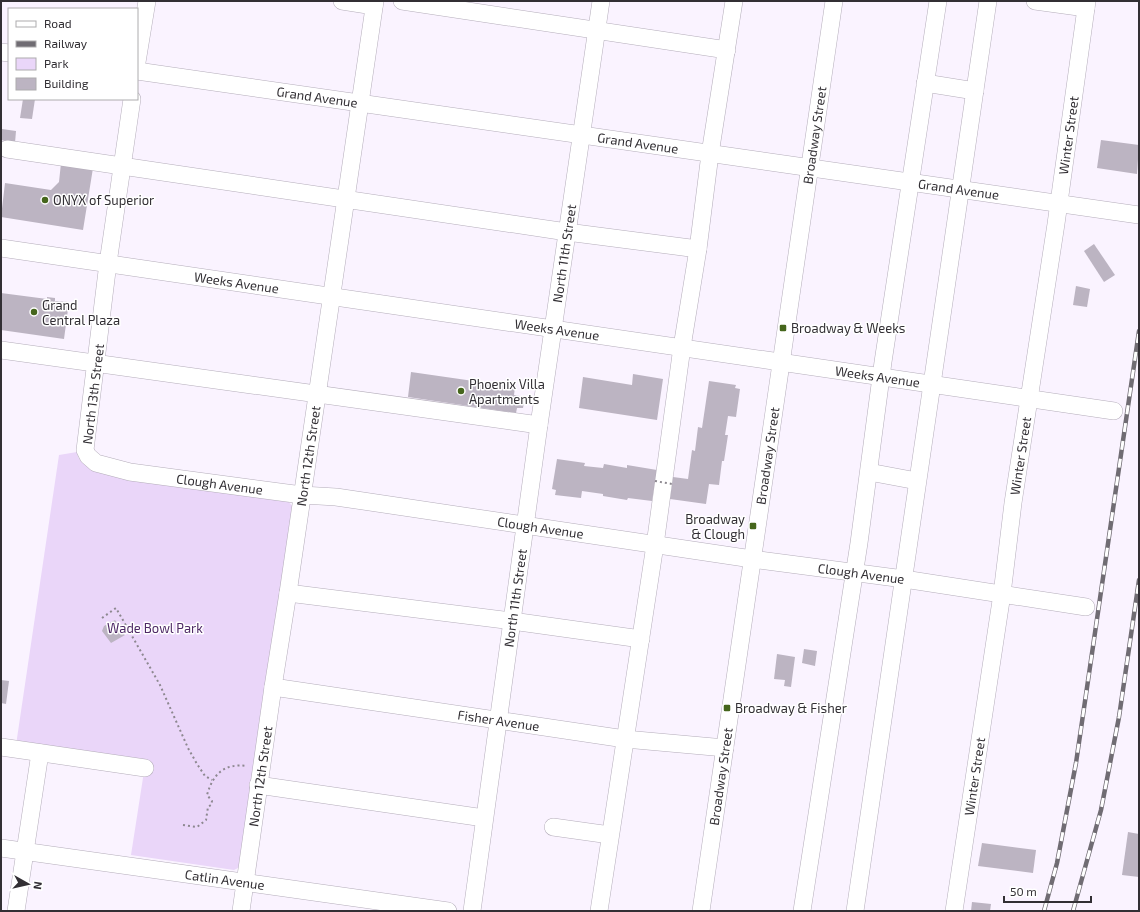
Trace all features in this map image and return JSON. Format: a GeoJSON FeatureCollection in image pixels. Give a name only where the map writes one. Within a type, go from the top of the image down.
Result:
{"type":"FeatureCollection","features":[{"type":"Feature","properties":{"kind":"street"},"geometry":{"type":"LineString","coordinates":[[138,56],[147,1]]}},
{"type":"Feature","properties":{"kind":"street"},"geometry":{"type":"LineString","coordinates":[[342,1],[374,3]]}},
{"type":"Feature","properties":{"kind":"street"},"geometry":{"type":"LineString","coordinates":[[402,1],[727,50]]}},
{"type":"Feature","properties":{"kind":"street","name":"North 11th Street"},"geometry":{"type":"LineString","coordinates":[[472,911],[552,328],[601,1]]}},
{"type":"Feature","properties":{"kind":"street"},"geometry":{"type":"LineString","coordinates":[[599,911],[656,545],[682,347],[698,249],[710,154],[734,1]]}},
{"type":"Feature","properties":{"kind":"street","name":"Broadway Street"},"geometry":{"type":"LineString","coordinates":[[701,911],[834,1]]}},
{"type":"Feature","properties":{"kind":"street"},"geometry":{"type":"LineString","coordinates":[[802,911],[854,573],[881,376],[938,1]]}},
{"type":"Feature","properties":{"kind":"street"},"geometry":{"type":"LineString","coordinates":[[855,911],[988,1]]}},
{"type":"Feature","properties":{"kind":"street"},"geometry":{"type":"LineString","coordinates":[[1035,1],[1086,5]]}},
{"type":"Feature","properties":{"kind":"street","name":"North 12th Street"},"geometry":{"type":"LineString","coordinates":[[241,911],[258,785],[288,593],[374,3]]}},
{"type":"Feature","properties":{"kind":"street","name":"Winter Street"},"geometry":{"type":"LineString","coordinates":[[954,911],[1002,594],[1013,503],[1059,203],[1086,5]]}},
{"type":"Feature","properties":{"kind":"street","name":"Grand Avenue"},"geometry":{"type":"LineString","coordinates":[[138,71],[1139,215]]}},
{"type":"Feature","properties":{"kind":"street"},"geometry":{"type":"LineString","coordinates":[[926,83],[975,91]]}},
{"type":"Feature","properties":{"kind":"street","name":"North 13th Street"},"geometry":{"type":"LineString","coordinates":[[85,450],[97,364],[108,264],[132,100]]}},
{"type":"Feature","properties":{"kind":"street"},"geometry":{"type":"LineString","coordinates":[[7,148],[567,232],[698,249]]}},
{"type":"Feature","properties":{"kind":"street","name":"Weeks Avenue"},"geometry":{"type":"LineString","coordinates":[[1,248],[1114,411]]}},
{"type":"Feature","properties":{"kind":"street"},"geometry":{"type":"LineString","coordinates":[[1,350],[539,425]]}},
{"type":"Feature","properties":{"kind":"street","name":"Clough Avenue"},"geometry":{"type":"LineString","coordinates":[[85,450],[88,456],[96,463],[130,472],[302,495],[336,497],[752,559],[904,579],[1086,607]]}},
{"type":"Feature","properties":{"kind":"street"},"geometry":{"type":"LineString","coordinates":[[869,472],[917,481]]}},
{"type":"Feature","properties":{"kind":"street"},"geometry":{"type":"LineString","coordinates":[[288,593],[641,639]]}},
{"type":"Feature","properties":{"kind":"street","name":"Fisher Avenue"},"geometry":{"type":"LineString","coordinates":[[273,687],[626,739],[725,748]]}},
{"type":"Feature","properties":{"kind":"street"},"geometry":{"type":"LineString","coordinates":[[1,747],[145,768]]}},
{"type":"Feature","properties":{"kind":"street"},"geometry":{"type":"LineString","coordinates":[[16,911],[40,753]]}},
{"type":"Feature","properties":{"kind":"street"},"geometry":{"type":"LineString","coordinates":[[258,785],[484,818]]}},
{"type":"Feature","properties":{"kind":"street"},"geometry":{"type":"LineString","coordinates":[[553,827],[610,835]]}},
{"type":"Feature","properties":{"kind":"street","name":"Catlin Avenue"},"geometry":{"type":"LineString","coordinates":[[1,848],[245,882],[376,906],[448,911]]}},
{"type":"Feature","properties":{"kind":"path"},"geometry":{"type":"LineString","coordinates":[[655,481],[672,484]]}},
{"type":"Feature","properties":{"kind":"path"},"geometry":{"type":"LineString","coordinates":[[102,618],[116,608],[160,685],[188,748],[205,776],[212,780]]}},
{"type":"Feature","properties":{"kind":"path"},"geometry":{"type":"LineString","coordinates":[[183,826],[197,827],[206,820],[208,807],[211,805],[212,801],[207,795],[212,780],[228,767],[236,765],[248,766]]}},
{"type":"Feature","properties":{"kind":"green space","name":"Wade Bowl Park"},"geometry":{"type":"Polygon","coordinates":[[[77,452],[82,462],[93,468],[288,501],[293,507],[240,867],[234,870],[131,855],[145,765],[16,745],[59,455],[77,452]]]}},
{"type":"Feature","properties":{"kind":"building"},"geometry":{"type":"Polygon","coordinates":[[[23,100],[35,100],[32,119],[20,118],[23,100]]]}},
{"type":"Feature","properties":{"kind":"building"},"geometry":{"type":"Polygon","coordinates":[[[2,129],[16,131],[15,143],[1,140],[2,129]]]}},
{"type":"Feature","properties":{"kind":"building"},"geometry":{"type":"Polygon","coordinates":[[[1101,140],[1139,145],[1137,174],[1097,168],[1101,140]]]}},
{"type":"Feature","properties":{"kind":"building","name":"ONYX of Superior"},"geometry":{"type":"Polygon","coordinates":[[[61,163],[93,168],[83,230],[1,217],[5,183],[51,190],[59,182],[61,163]]]}},
{"type":"Feature","properties":{"kind":"building"},"geometry":{"type":"Polygon","coordinates":[[[1094,244],[1115,275],[1104,282],[1084,251],[1094,244]]]}},
{"type":"Feature","properties":{"kind":"building"},"geometry":{"type":"Polygon","coordinates":[[[1076,286],[1090,289],[1087,307],[1073,305],[1076,286]]]}},
{"type":"Feature","properties":{"kind":"building","name":"Grand Central Plaza"},"geometry":{"type":"Polygon","coordinates":[[[1,293],[47,299],[47,297],[55,298],[55,301],[69,302],[64,339],[1,330],[1,293]]]}},
{"type":"Feature","properties":{"kind":"building","name":"Phoenix Villa Apartments"},"geometry":{"type":"Polygon","coordinates":[[[411,372],[515,387],[514,395],[525,397],[523,408],[517,408],[516,413],[408,397],[411,372]]]}},
{"type":"Feature","properties":{"kind":"building"},"geometry":{"type":"Polygon","coordinates":[[[633,374],[663,379],[657,420],[579,408],[583,377],[632,385],[633,374]]]}},
{"type":"Feature","properties":{"kind":"building"},"geometry":{"type":"Polygon","coordinates":[[[709,381],[736,385],[735,388],[740,389],[736,417],[728,416],[725,435],[728,435],[724,461],[722,461],[719,485],[709,484],[706,504],[670,499],[673,477],[688,479],[692,450],[695,451],[698,427],[702,428],[709,381]]]}},
{"type":"Feature","properties":{"kind":"building"},"geometry":{"type":"Polygon","coordinates":[[[557,459],[585,463],[584,466],[603,468],[604,464],[627,468],[627,465],[657,470],[652,501],[628,498],[627,500],[582,491],[581,498],[555,495],[556,490],[552,489],[557,459]]]}},
{"type":"Feature","properties":{"kind":"building"},"geometry":{"type":"Polygon","coordinates":[[[115,620],[125,635],[111,643],[102,631],[104,626],[115,620]]]}},
{"type":"Feature","properties":{"kind":"building"},"geometry":{"type":"Polygon","coordinates":[[[804,649],[817,651],[815,666],[802,663],[804,649]]]}},
{"type":"Feature","properties":{"kind":"building"},"geometry":{"type":"Polygon","coordinates":[[[777,654],[795,657],[791,687],[784,686],[785,680],[774,679],[777,654]]]}},
{"type":"Feature","properties":{"kind":"building"},"geometry":{"type":"Polygon","coordinates":[[[1,680],[9,681],[6,704],[1,703],[1,680]]]}},
{"type":"Feature","properties":{"kind":"building"},"geometry":{"type":"Polygon","coordinates":[[[1128,832],[1139,834],[1139,877],[1122,875],[1128,832]]]}},
{"type":"Feature","properties":{"kind":"building"},"geometry":{"type":"Polygon","coordinates":[[[982,843],[1036,850],[1033,873],[978,866],[982,843]]]}},
{"type":"Feature","properties":{"kind":"building"},"geometry":{"type":"Polygon","coordinates":[[[972,902],[991,904],[990,911],[971,911],[972,902]]]}},
{"type":"Feature","properties":{"kind":"railway"},"geometry":{"type":"LineString","coordinates":[[1044,911],[1057,863],[1076,763],[1139,331]]}},
{"type":"Feature","properties":{"kind":"railway"},"geometry":{"type":"LineString","coordinates":[[1073,911],[1101,810],[1119,717],[1139,580]]}},
{"type":"Feature","properties":{"kind":"place","name":"ONYX of Superior"},"geometry":{"type":"Point","coordinates":[45,200]}},
{"type":"Feature","properties":{"kind":"place","name":"Grand Central Plaza"},"geometry":{"type":"Point","coordinates":[34,312]}},
{"type":"Feature","properties":{"kind":"place","name":"Broadway & Weeks"},"geometry":{"type":"Point","coordinates":[783,328]}},
{"type":"Feature","properties":{"kind":"place","name":"Phoenix Villa Apartments"},"geometry":{"type":"Point","coordinates":[461,391]}},
{"type":"Feature","properties":{"kind":"place","name":"Broadway & Clough"},"geometry":{"type":"Point","coordinates":[753,526]}},
{"type":"Feature","properties":{"kind":"place","name":"Broadway & Fisher"},"geometry":{"type":"Point","coordinates":[727,708]}}]}
